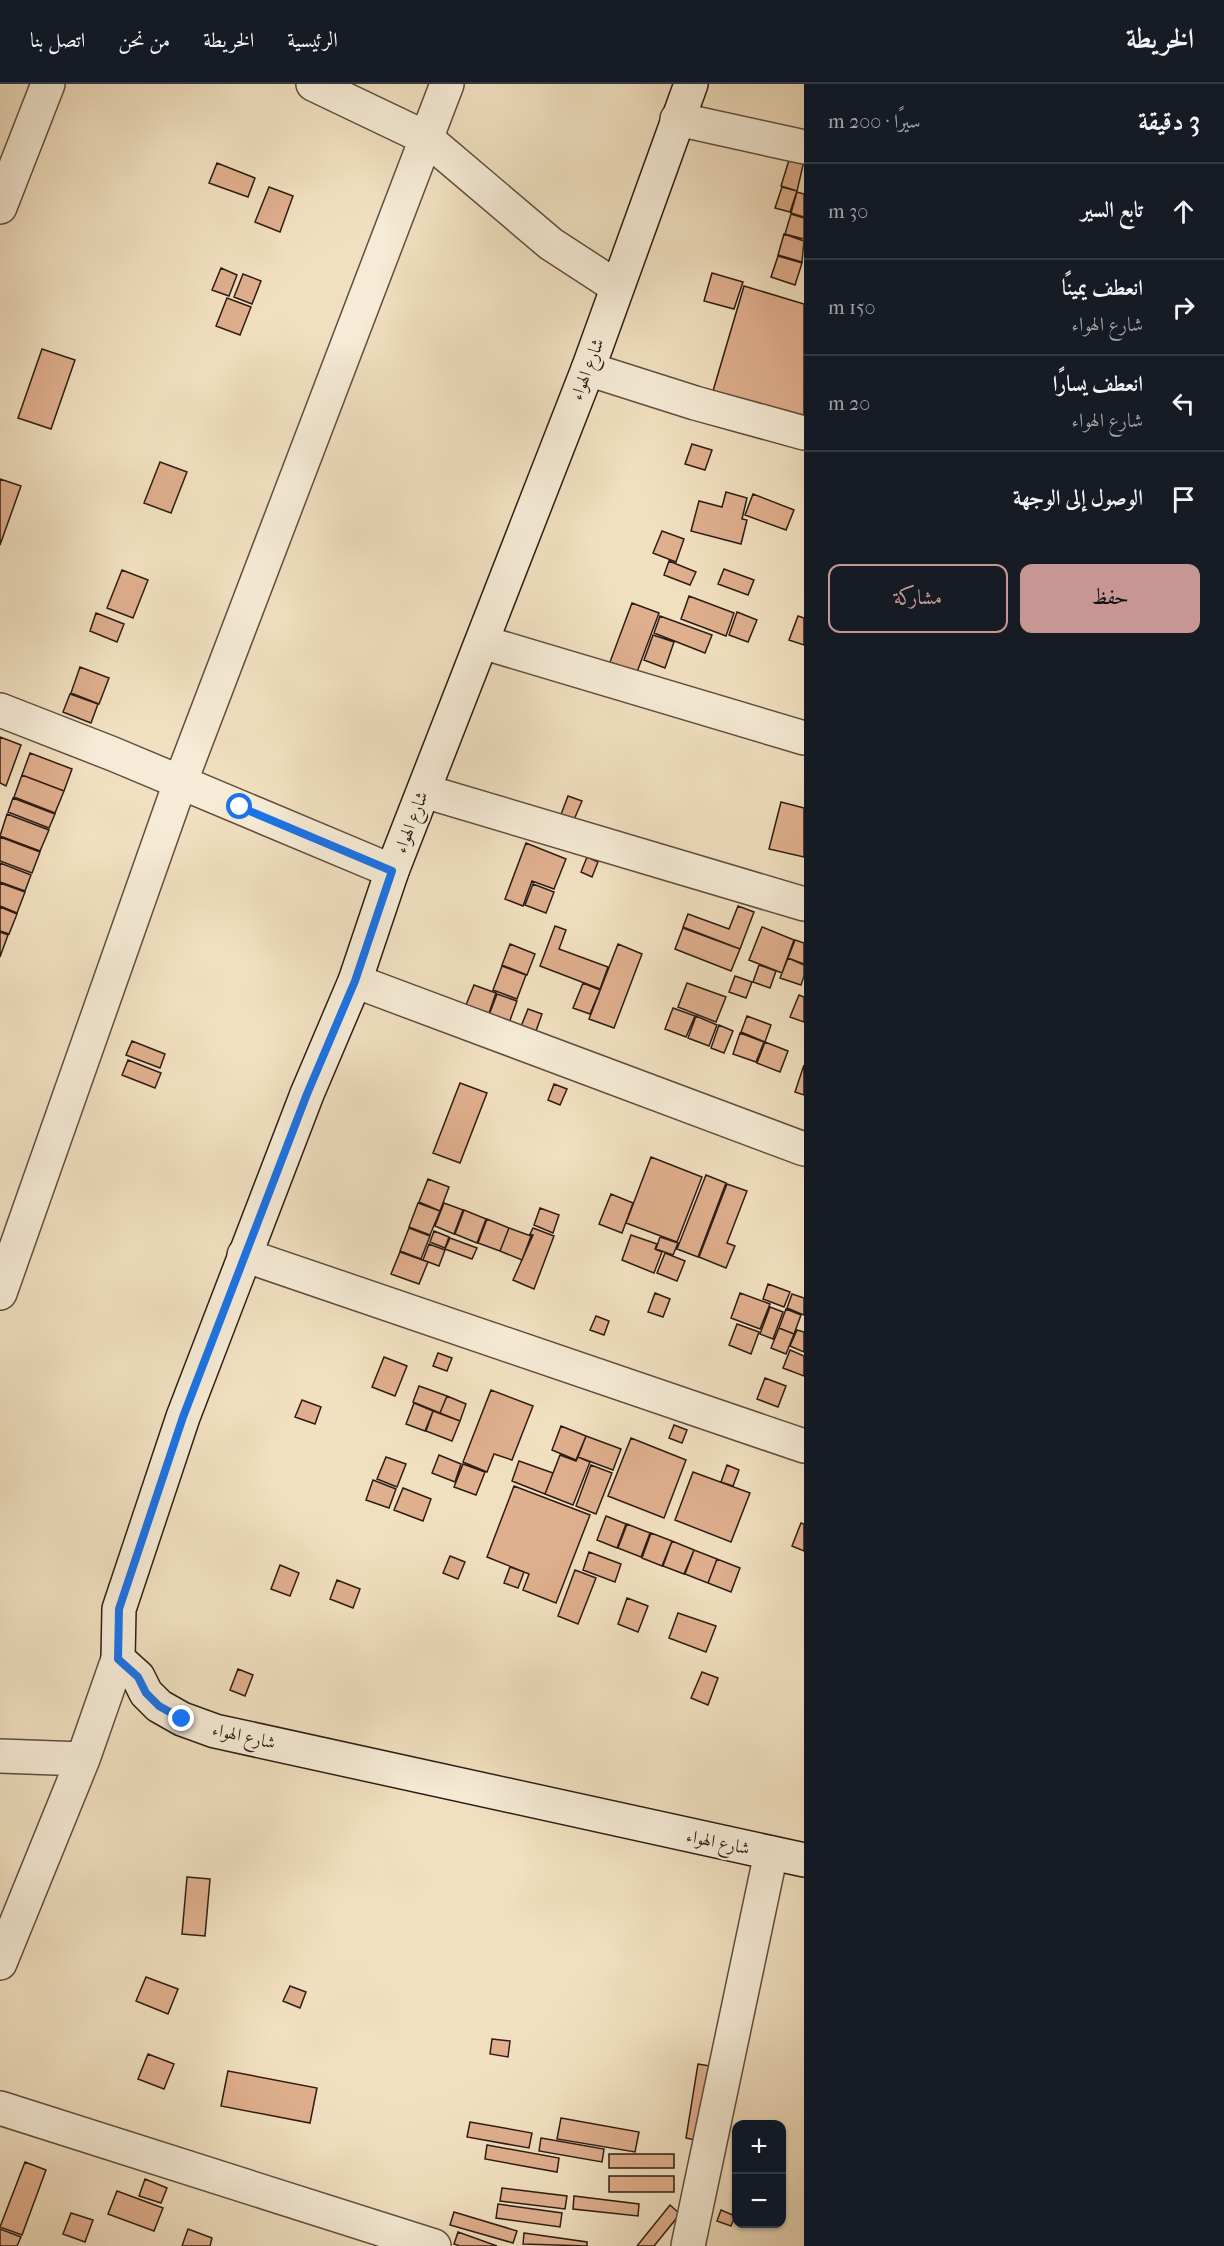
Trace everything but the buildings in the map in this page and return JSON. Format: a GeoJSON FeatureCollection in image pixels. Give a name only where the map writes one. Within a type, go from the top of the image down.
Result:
{"type":"FeatureCollection","features":[{"type":"Feature","properties":{"kind":"street"},"geometry":{"type":"LineString","coordinates":[[0,207],[48,84]]}},
{"type":"Feature","properties":{"kind":"street"},"geometry":{"type":"LineString","coordinates":[[313,84],[426,138],[551,244],[617,287]]}},
{"type":"Feature","properties":{"kind":"street"},"geometry":{"type":"LineString","coordinates":[[0,1293],[180,783],[447,84]]}},
{"type":"Feature","properties":{"kind":"street","name":"شارع الهواء"},"geometry":{"type":"LineString","coordinates":[[691,84],[588,369],[392,871],[355,981],[244,1255],[183,1417],[119,1609],[118,1659],[138,1677],[146,1693],[159,1706],[182,1719],[214,1731],[804,1860]]}},
{"type":"Feature","properties":{"kind":"street"},"geometry":{"type":"LineString","coordinates":[[677,118],[804,147]]}},
{"type":"Feature","properties":{"kind":"street"},"geometry":{"type":"LineString","coordinates":[[588,369],[694,403],[804,433]]}},
{"type":"Feature","properties":{"kind":"street"},"geometry":{"type":"LineString","coordinates":[[482,642],[804,738]]}},
{"type":"Feature","properties":{"kind":"street"},"geometry":{"type":"LineString","coordinates":[[0,710],[392,871]]}},
{"type":"Feature","properties":{"kind":"street"},"geometry":{"type":"LineString","coordinates":[[424,791],[804,904]]}},
{"type":"Feature","properties":{"kind":"street"},"geometry":{"type":"LineString","coordinates":[[355,981],[804,1149]]}},
{"type":"Feature","properties":{"kind":"street"},"geometry":{"type":"LineString","coordinates":[[244,1255],[804,1446]]}},
{"type":"Feature","properties":{"kind":"street"},"geometry":{"type":"LineString","coordinates":[[0,1964],[84,1760],[118,1659]]}},
{"type":"Feature","properties":{"kind":"street"},"geometry":{"type":"LineString","coordinates":[[0,1756],[84,1760]]}},
{"type":"Feature","properties":{"kind":"street"},"geometry":{"type":"LineString","coordinates":[[688,2246],[771,1853]]}},
{"type":"Feature","properties":{"kind":"street"},"geometry":{"type":"LineString","coordinates":[[0,2108],[434,2246]]}},
{"type":"Feature","properties":{"kind":"route"},"geometry":{"type":"LineString","coordinates":[[182,1719],[159,1706],[146,1693],[138,1677],[118,1659],[119,1609],[183,1417],[307,1094],[355,981],[392,871],[240,807]]}}]}
